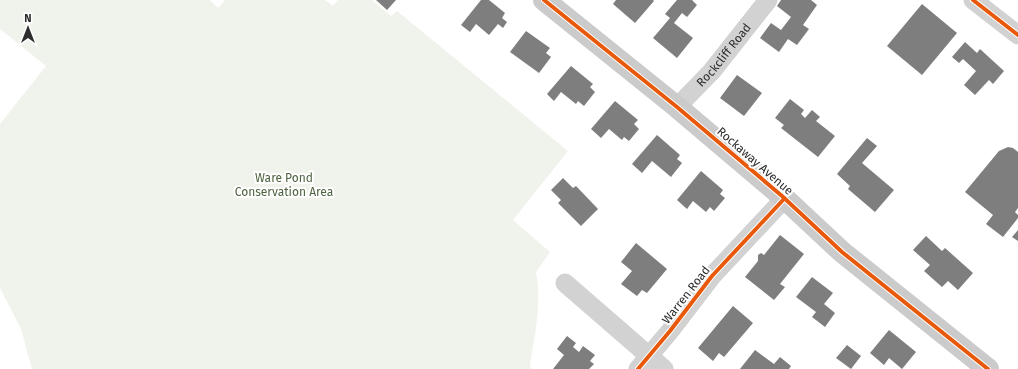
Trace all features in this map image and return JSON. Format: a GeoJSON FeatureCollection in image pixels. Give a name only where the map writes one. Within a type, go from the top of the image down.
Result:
{"type":"FeatureCollection","features":[{"type":"Feature","properties":{"kind":"street","name":"Rockaway Avenue"},"geometry":{"type":"LineString","coordinates":[[544,0],[677,107],[784,199],[842,252],[988,369]]}},
{"type":"Feature","properties":{"kind":"street","name":"Rockcliff Road"},"geometry":{"type":"LineString","coordinates":[[677,107],[712,71],[768,0]]}},
{"type":"Feature","properties":{"kind":"street"},"geometry":{"type":"LineString","coordinates":[[973,0],[1018,35]]}},
{"type":"Feature","properties":{"kind":"street","name":"Warren Road"},"geometry":{"type":"LineString","coordinates":[[644,363],[712,276],[784,199]]}},
{"type":"Feature","properties":{"kind":"street"},"geometry":{"type":"LineString","coordinates":[[565,283],[644,363],[664,369]]}},
{"type":"Feature","properties":{"kind":"green space","name":"Ware Pond Conservation Area"},"geometry":{"type":"Polygon","coordinates":[[[0,0],[210,0],[218,8],[225,0],[325,0],[333,6],[338,0],[372,0],[391,16],[397,11],[568,151],[513,220],[550,252],[536,272],[538,284],[538,307],[536,330],[530,364],[531,369],[32,369],[21,329],[0,288],[0,124],[46,66],[0,29],[0,0]]]}},
{"type":"Feature","properties":{"kind":"building"},"geometry":{"type":"Polygon","coordinates":[[[376,0],[396,0],[387,10],[376,0]]]}},
{"type":"Feature","properties":{"kind":"building"},"geometry":{"type":"Polygon","coordinates":[[[481,0],[489,0],[505,13],[502,18],[507,22],[503,28],[498,24],[489,35],[476,24],[470,32],[461,25],[481,0]]]}},
{"type":"Feature","properties":{"kind":"building"},"geometry":{"type":"Polygon","coordinates":[[[616,0],[654,1],[635,23],[613,4],[616,0]]]}},
{"type":"Feature","properties":{"kind":"building"},"geometry":{"type":"Polygon","coordinates":[[[677,0],[692,0],[697,5],[687,17],[682,13],[674,23],[693,38],[677,58],[653,38],[670,18],[665,14],[677,0]]]}},
{"type":"Feature","properties":{"kind":"building"},"geometry":{"type":"Polygon","coordinates":[[[781,0],[811,0],[817,5],[803,25],[809,29],[797,45],[788,39],[779,52],[760,38],[771,23],[781,30],[791,17],[777,6],[781,0]]]}},
{"type":"Feature","properties":{"kind":"building"},"geometry":{"type":"Polygon","coordinates":[[[922,4],[957,33],[922,75],[887,46],[922,4]]]}},
{"type":"Feature","properties":{"kind":"building"},"geometry":{"type":"Polygon","coordinates":[[[526,31],[550,48],[546,53],[551,57],[539,73],[510,52],[526,31]]]}},
{"type":"Feature","properties":{"kind":"building"},"geometry":{"type":"Polygon","coordinates":[[[965,42],[977,53],[980,49],[1004,71],[993,84],[989,80],[975,95],[964,85],[976,71],[963,59],[959,63],[952,57],[965,42]]]}},
{"type":"Feature","properties":{"kind":"building"},"geometry":{"type":"Polygon","coordinates":[[[571,66],[593,84],[590,87],[595,92],[584,106],[578,101],[576,104],[561,92],[554,101],[547,94],[571,66]]]}},
{"type":"Feature","properties":{"kind":"building"},"geometry":{"type":"Polygon","coordinates":[[[737,75],[762,93],[744,116],[720,98],[737,75]]]}},
{"type":"Feature","properties":{"kind":"building"},"geometry":{"type":"Polygon","coordinates":[[[790,99],[804,110],[801,114],[805,118],[812,110],[820,117],[816,121],[835,136],[818,157],[781,128],[784,125],[775,118],[790,99]]]}},
{"type":"Feature","properties":{"kind":"building"},"geometry":{"type":"Polygon","coordinates":[[[615,101],[638,120],[634,124],[639,129],[629,141],[624,137],[622,140],[609,129],[601,138],[591,129],[615,101]]]}},
{"type":"Feature","properties":{"kind":"building"},"geometry":{"type":"Polygon","coordinates":[[[657,135],[680,155],[677,159],[682,163],[671,177],[652,161],[642,173],[632,164],[657,135]]]}},
{"type":"Feature","properties":{"kind":"building"},"geometry":{"type":"Polygon","coordinates":[[[867,138],[877,146],[862,163],[894,190],[875,212],[848,189],[850,186],[837,174],[867,138]]]}},
{"type":"Feature","properties":{"kind":"building"},"geometry":{"type":"Polygon","coordinates":[[[1008,147],[1013,148],[1018,152],[1018,208],[1015,212],[1018,215],[1018,218],[1003,237],[986,224],[993,215],[965,192],[999,151],[1008,147]]]}},
{"type":"Feature","properties":{"kind":"building"},"geometry":{"type":"Polygon","coordinates":[[[701,171],[723,190],[720,194],[725,198],[714,211],[710,207],[706,212],[693,201],[687,209],[677,200],[701,171]]]}},
{"type":"Feature","properties":{"kind":"building"},"geometry":{"type":"Polygon","coordinates":[[[563,178],[573,188],[576,186],[598,209],[581,226],[558,203],[561,200],[551,190],[563,178]]]}},
{"type":"Feature","properties":{"kind":"building"},"geometry":{"type":"Polygon","coordinates":[[[1018,230],[1018,241],[1012,237],[1018,230]]]}},
{"type":"Feature","properties":{"kind":"building"},"geometry":{"type":"Polygon","coordinates":[[[780,235],[804,254],[780,284],[785,287],[774,300],[745,277],[758,261],[758,255],[761,253],[764,255],[780,235]]]}},
{"type":"Feature","properties":{"kind":"building"},"geometry":{"type":"Polygon","coordinates":[[[926,236],[942,251],[945,248],[973,273],[958,290],[948,281],[942,287],[924,271],[930,265],[913,250],[926,236]]]}},
{"type":"Feature","properties":{"kind":"building"},"geometry":{"type":"Polygon","coordinates":[[[636,243],[667,269],[647,293],[642,290],[637,296],[621,284],[632,271],[621,262],[636,243]]]}},
{"type":"Feature","properties":{"kind":"building"},"geometry":{"type":"Polygon","coordinates":[[[812,277],[833,293],[824,304],[835,313],[825,327],[812,317],[816,312],[796,297],[812,277]]]}},
{"type":"Feature","properties":{"kind":"building"},"geometry":{"type":"Polygon","coordinates":[[[733,306],[753,323],[724,357],[719,353],[713,361],[698,348],[733,306]]]}},
{"type":"Feature","properties":{"kind":"building"},"geometry":{"type":"Polygon","coordinates":[[[889,330],[916,352],[902,369],[889,358],[884,365],[870,353],[889,330]]]}},
{"type":"Feature","properties":{"kind":"building"},"geometry":{"type":"Polygon","coordinates":[[[567,336],[576,343],[573,347],[579,352],[583,346],[595,355],[590,361],[594,364],[589,369],[553,369],[564,355],[557,349],[567,336]]]}},
{"type":"Feature","properties":{"kind":"building"},"geometry":{"type":"Polygon","coordinates":[[[847,345],[861,356],[851,369],[836,358],[847,345]]]}},
{"type":"Feature","properties":{"kind":"building"},"geometry":{"type":"Polygon","coordinates":[[[755,350],[774,364],[780,357],[791,366],[789,369],[740,369],[755,350]]]}},
{"type":"Feature","properties":{"kind":"cycle path"},"geometry":{"type":"LineString","coordinates":[[544,0],[677,107],[782,196],[842,252],[988,369]]}},
{"type":"Feature","properties":{"kind":"cycle path"},"geometry":{"type":"LineString","coordinates":[[973,0],[1018,35]]}},
{"type":"Feature","properties":{"kind":"cycle path"},"geometry":{"type":"LineString","coordinates":[[638,369],[670,331],[712,276],[784,199]]}}]}
